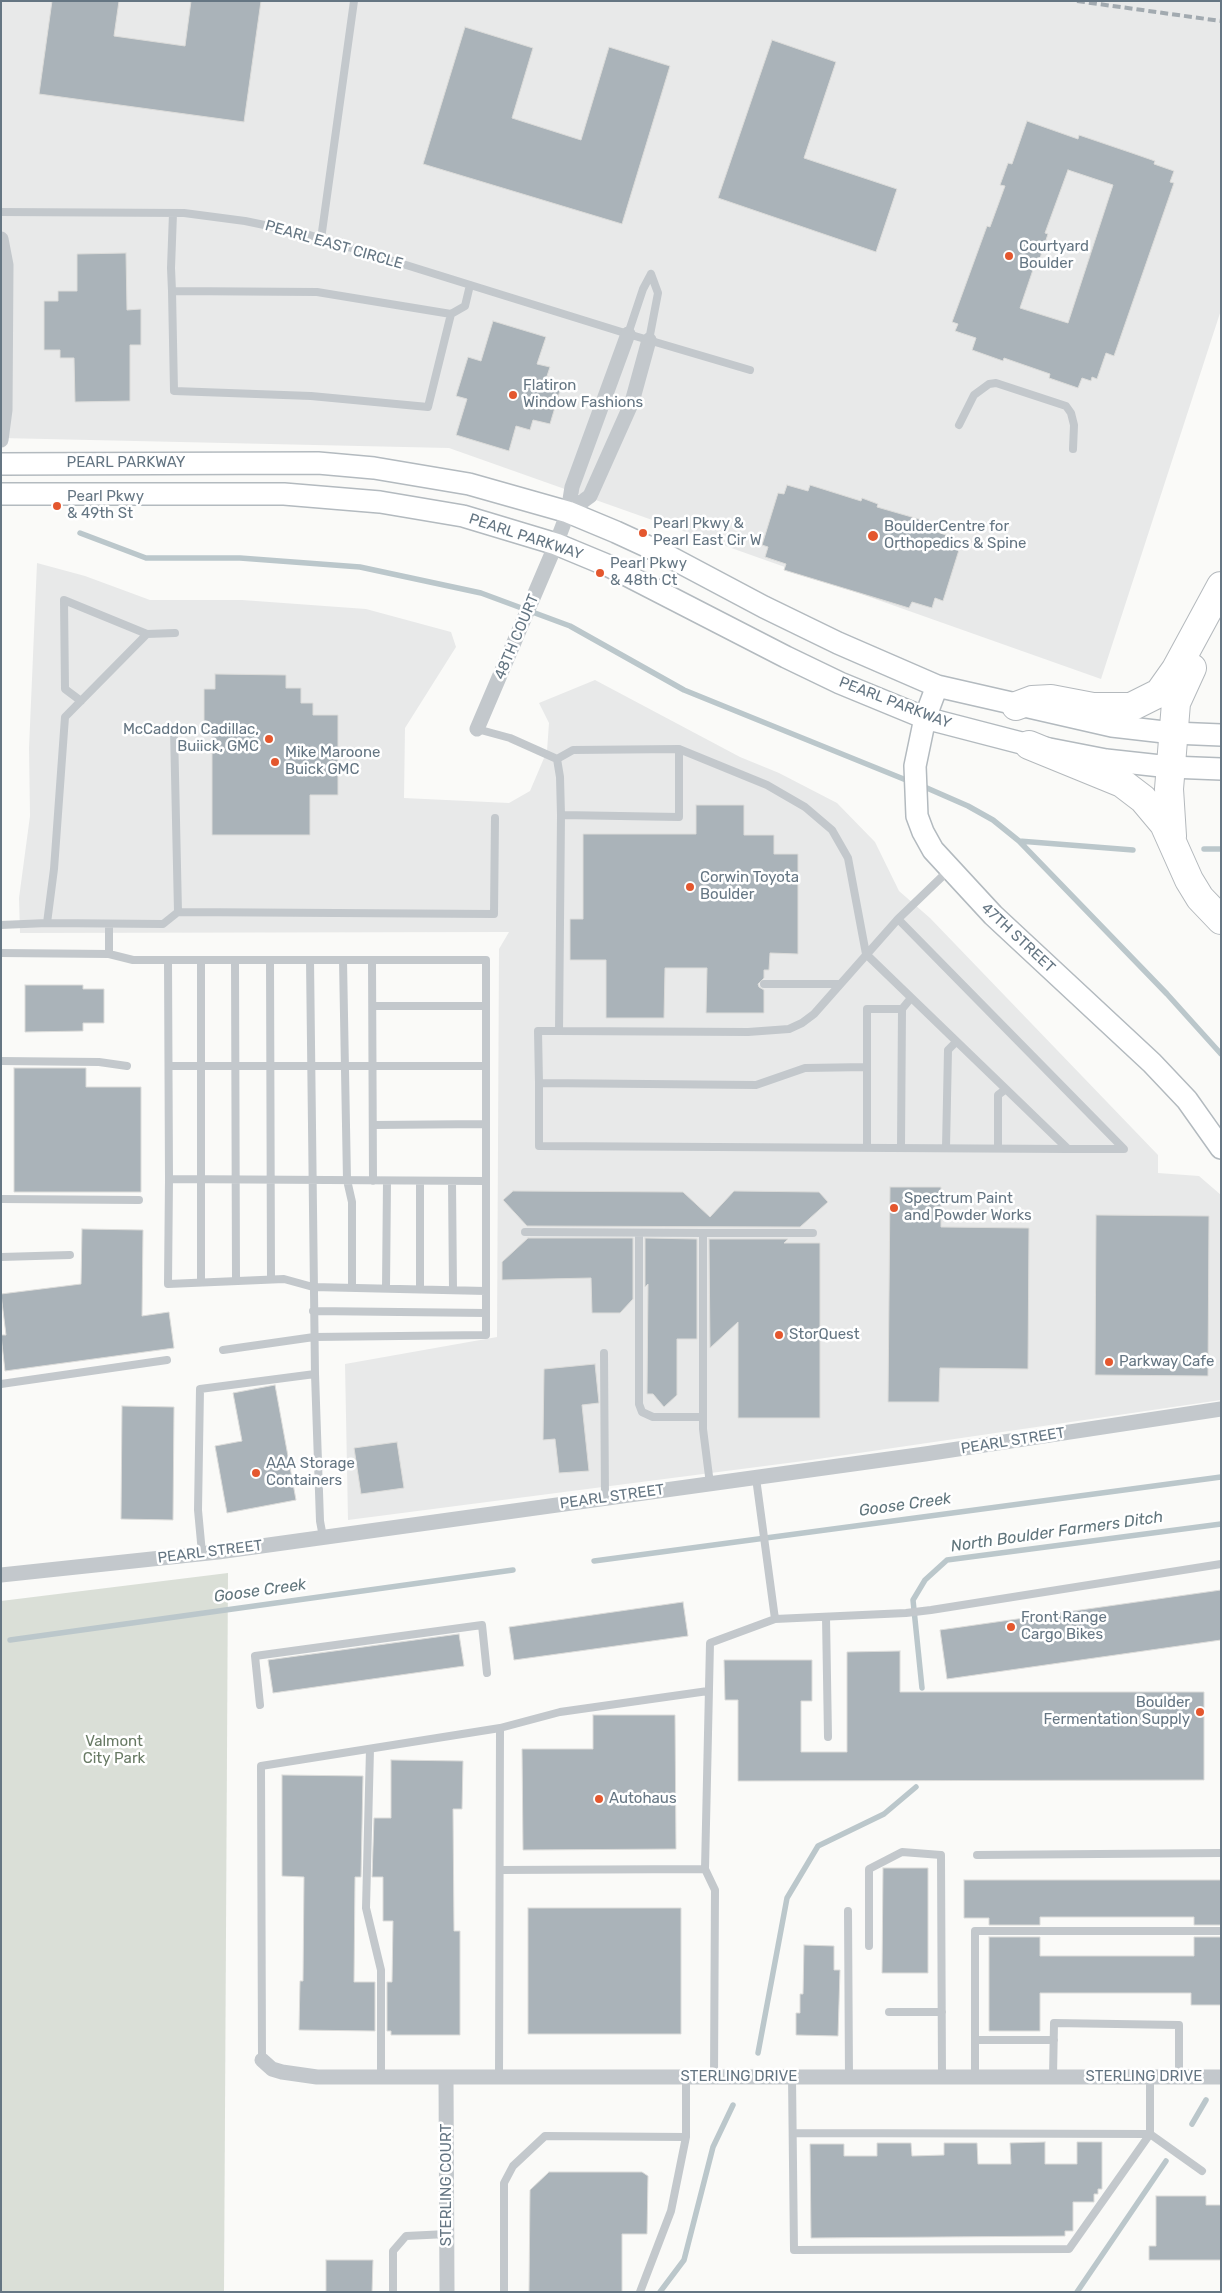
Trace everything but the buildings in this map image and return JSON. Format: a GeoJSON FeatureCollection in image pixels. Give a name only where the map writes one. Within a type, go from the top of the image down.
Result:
{"type":"FeatureCollection","features":[{"type":"Feature","properties":{"kind":"highway"},"geometry":{"type":"LineString","coordinates":[[1016,706],[1032,700],[1051,699],[1093,707],[1122,708],[1131,707],[1159,693],[1176,669],[1221,586]]}},
{"type":"Feature","properties":{"kind":"highway"},"geometry":{"type":"LineString","coordinates":[[1173,843],[1169,801],[1176,703],[1221,612]]}},
{"type":"Feature","properties":{"kind":"highway"},"geometry":{"type":"LineString","coordinates":[[1030,745],[1128,787],[1154,810],[1173,843],[1200,898],[1221,920]]}},
{"type":"Feature","properties":{"kind":"main road","name":"PEARL PARKWAY"},"geometry":{"type":"LineString","coordinates":[[1,464],[288,462],[349,465],[469,484],[568,512],[668,556],[829,639],[937,686],[1016,706],[1112,726],[1173,733],[1221,735]]}},
{"type":"Feature","properties":{"kind":"main road","name":"PEARL PARKWAY"},"geometry":{"type":"LineString","coordinates":[[1,494],[284,494],[380,502],[462,516],[556,544],[659,589],[725,626],[840,683],[925,718],[1030,745],[1106,760],[1170,767],[1221,769]]}},
{"type":"Feature","properties":{"kind":"main road","name":"47TH STREET"},"geometry":{"type":"LineString","coordinates":[[937,686],[925,718],[915,766],[917,816],[933,850],[949,870],[993,916],[1152,1063],[1187,1100],[1221,1148]]}},
{"type":"Feature","properties":{"kind":"street"},"geometry":{"type":"LineString","coordinates":[[1,239],[6,265],[5,410],[1,440]]}},
{"type":"Feature","properties":{"kind":"street"},"geometry":{"type":"LineString","coordinates":[[568,512],[572,487],[628,334]]}},
{"type":"Feature","properties":{"kind":"street"},"geometry":{"type":"LineString","coordinates":[[568,512],[590,496],[632,402],[649,340]]}},
{"type":"Feature","properties":{"kind":"street","name":"48TH COURT"},"geometry":{"type":"LineString","coordinates":[[477,730],[568,512]]}},
{"type":"Feature","properties":{"kind":"street","name":"PEARL STREET"},"geometry":{"type":"LineString","coordinates":[[1,1575],[202,1553],[323,1537],[756,1478],[1221,1409]]}},
{"type":"Feature","properties":{"kind":"street","name":"STERLING DRIVE"},"geometry":{"type":"LineString","coordinates":[[262,2060],[272,2069],[299,2076],[1221,2077]]}},
{"type":"Feature","properties":{"kind":"street","name":"STERLING COURT"},"geometry":{"type":"LineString","coordinates":[[446,2077],[447,2292]]}},
{"type":"Feature","properties":{"kind":"lane"},"geometry":{"type":"LineString","coordinates":[[321,238],[354,1]]}},
{"type":"Feature","properties":{"kind":"lane","name":"PEARL EAST CIRCLE"},"geometry":{"type":"LineString","coordinates":[[1,212],[174,213],[245,221],[321,238],[750,370]]}},
{"type":"Feature","properties":{"kind":"lane"},"geometry":{"type":"LineString","coordinates":[[174,213],[172,292],[174,391],[311,396],[428,407],[451,314]]}},
{"type":"Feature","properties":{"kind":"lane"},"geometry":{"type":"LineString","coordinates":[[628,334],[643,289],[651,274],[658,293],[649,340]]}},
{"type":"Feature","properties":{"kind":"lane"},"geometry":{"type":"LineString","coordinates":[[172,292],[316,292],[451,314],[465,306],[470,284]]}},
{"type":"Feature","properties":{"kind":"lane"},"geometry":{"type":"LineString","coordinates":[[959,425],[974,395],[989,384],[996,383],[1066,406],[1071,413],[1074,425],[1073,449]]}},
{"type":"Feature","properties":{"kind":"lane"},"geometry":{"type":"LineString","coordinates":[[81,701],[65,689],[64,600],[147,634],[175,633]]}},
{"type":"Feature","properties":{"kind":"lane"},"geometry":{"type":"LineString","coordinates":[[48,923],[54,870],[65,717],[147,634]]}},
{"type":"Feature","properties":{"kind":"lane"},"geometry":{"type":"LineString","coordinates":[[174,729],[178,912]]}},
{"type":"Feature","properties":{"kind":"lane"},"geometry":{"type":"LineString","coordinates":[[477,730],[510,738],[557,759]]}},
{"type":"Feature","properties":{"kind":"lane"},"geometry":{"type":"LineString","coordinates":[[557,759],[573,750],[679,748],[767,785],[805,808],[832,830],[848,858],[866,954],[1068,1149]]}},
{"type":"Feature","properties":{"kind":"lane"},"geometry":{"type":"LineString","coordinates":[[561,815],[679,817],[679,748]]}},
{"type":"Feature","properties":{"kind":"lane"},"geometry":{"type":"LineString","coordinates":[[557,759],[560,777],[561,815],[559,1031]]}},
{"type":"Feature","properties":{"kind":"lane"},"geometry":{"type":"LineString","coordinates":[[1,925],[48,923],[163,924],[178,912],[494,914],[495,818]]}},
{"type":"Feature","properties":{"kind":"lane"},"geometry":{"type":"LineString","coordinates":[[898,919],[1124,1149],[539,1146],[538,1031],[748,1032],[789,1029],[802,1024],[814,1014],[898,919],[949,870]]}},
{"type":"Feature","properties":{"kind":"lane"},"geometry":{"type":"LineString","coordinates":[[109,924],[109,954]]}},
{"type":"Feature","properties":{"kind":"lane"},"geometry":{"type":"LineString","coordinates":[[1,953],[109,954],[133,960],[486,960],[486,1335],[314,1337],[223,1350]]}},
{"type":"Feature","properties":{"kind":"lane"},"geometry":{"type":"LineString","coordinates":[[168,960],[168,1284],[284,1279],[313,1287],[486,1290]]}},
{"type":"Feature","properties":{"kind":"lane"},"geometry":{"type":"LineString","coordinates":[[201,960],[201,1282]]}},
{"type":"Feature","properties":{"kind":"lane"},"geometry":{"type":"LineString","coordinates":[[235,960],[236,1281]]}},
{"type":"Feature","properties":{"kind":"lane"},"geometry":{"type":"LineString","coordinates":[[270,960],[271,1279]]}},
{"type":"Feature","properties":{"kind":"lane"},"geometry":{"type":"LineString","coordinates":[[310,960],[313,1311],[320,1521],[323,1537]]}},
{"type":"Feature","properties":{"kind":"lane"},"geometry":{"type":"LineString","coordinates":[[343,960],[347,1180],[352,1202],[352,1288]]}},
{"type":"Feature","properties":{"kind":"lane"},"geometry":{"type":"LineString","coordinates":[[372,960],[374,1181]]}},
{"type":"Feature","properties":{"kind":"lane"},"geometry":{"type":"LineString","coordinates":[[764,984],[839,984]]}},
{"type":"Feature","properties":{"kind":"lane"},"geometry":{"type":"LineString","coordinates":[[901,1148],[902,1009],[911,998]]}},
{"type":"Feature","properties":{"kind":"lane"},"geometry":{"type":"LineString","coordinates":[[372,1006],[486,1006]]}},
{"type":"Feature","properties":{"kind":"lane"},"geometry":{"type":"LineString","coordinates":[[867,1147],[867,1009],[902,1009]]}},
{"type":"Feature","properties":{"kind":"lane"},"geometry":{"type":"LineString","coordinates":[[946,1148],[948,1050],[956,1042]]}},
{"type":"Feature","properties":{"kind":"lane"},"geometry":{"type":"LineString","coordinates":[[1,1061],[99,1062],[127,1066]]}},
{"type":"Feature","properties":{"kind":"lane"},"geometry":{"type":"LineString","coordinates":[[169,1066],[486,1066]]}},
{"type":"Feature","properties":{"kind":"lane"},"geometry":{"type":"LineString","coordinates":[[539,1083],[756,1084],[805,1068],[867,1067]]}},
{"type":"Feature","properties":{"kind":"lane"},"geometry":{"type":"LineString","coordinates":[[998,1148],[998,1095],[1006,1089]]}},
{"type":"Feature","properties":{"kind":"lane"},"geometry":{"type":"LineString","coordinates":[[373,1125],[486,1124]]}},
{"type":"Feature","properties":{"kind":"lane"},"geometry":{"type":"LineString","coordinates":[[169,1179],[486,1181]]}},
{"type":"Feature","properties":{"kind":"lane"},"geometry":{"type":"LineString","coordinates":[[386,1288],[387,1181]]}},
{"type":"Feature","properties":{"kind":"lane"},"geometry":{"type":"LineString","coordinates":[[420,1181],[420,1289]]}},
{"type":"Feature","properties":{"kind":"lane"},"geometry":{"type":"LineString","coordinates":[[452,1181],[453,1290]]}},
{"type":"Feature","properties":{"kind":"lane"},"geometry":{"type":"LineString","coordinates":[[1,1199],[139,1200]]}},
{"type":"Feature","properties":{"kind":"lane"},"geometry":{"type":"LineString","coordinates":[[525,1232],[813,1233]]}},
{"type":"Feature","properties":{"kind":"lane"},"geometry":{"type":"LineString","coordinates":[[639,1233],[639,1404],[642,1412],[652,1417],[703,1417]]}},
{"type":"Feature","properties":{"kind":"lane"},"geometry":{"type":"LineString","coordinates":[[702,1233],[703,1417],[710,1484]]}},
{"type":"Feature","properties":{"kind":"lane"},"geometry":{"type":"LineString","coordinates":[[1,1257],[70,1255]]}},
{"type":"Feature","properties":{"kind":"lane"},"geometry":{"type":"LineString","coordinates":[[313,1311],[486,1313]]}},
{"type":"Feature","properties":{"kind":"lane"},"geometry":{"type":"LineString","coordinates":[[604,1354],[605,1498]]}},
{"type":"Feature","properties":{"kind":"lane"},"geometry":{"type":"LineString","coordinates":[[1,1384],[168,1360]]}},
{"type":"Feature","properties":{"kind":"lane"},"geometry":{"type":"LineString","coordinates":[[202,1553],[198,1510],[200,1389],[315,1374]]}},
{"type":"Feature","properties":{"kind":"lane"},"geometry":{"type":"LineString","coordinates":[[756,1478],[775,1619]]}},
{"type":"Feature","properties":{"kind":"lane"},"geometry":{"type":"LineString","coordinates":[[714,2077],[715,1890],[705,1869],[710,1643],[775,1619],[920,1612],[1221,1564]]}},
{"type":"Feature","properties":{"kind":"lane"},"geometry":{"type":"LineString","coordinates":[[826,1617],[828,1737]]}},
{"type":"Feature","properties":{"kind":"lane"},"geometry":{"type":"LineString","coordinates":[[260,1705],[255,1656],[482,1625],[487,1673]]}},
{"type":"Feature","properties":{"kind":"lane"},"geometry":{"type":"LineString","coordinates":[[262,2060],[261,1766],[500,1728],[560,1712],[708,1691]]}},
{"type":"Feature","properties":{"kind":"lane"},"geometry":{"type":"LineString","coordinates":[[499,2077],[500,1728]]}},
{"type":"Feature","properties":{"kind":"lane"},"geometry":{"type":"LineString","coordinates":[[370,1749],[366,1908],[381,1970],[381,2077]]}},
{"type":"Feature","properties":{"kind":"lane"},"geometry":{"type":"LineString","coordinates":[[870,1946],[869,1869],[902,1852],[941,1855],[942,2078]]}},
{"type":"Feature","properties":{"kind":"lane"},"geometry":{"type":"LineString","coordinates":[[977,1855],[1221,1853]]}},
{"type":"Feature","properties":{"kind":"lane"},"geometry":{"type":"LineString","coordinates":[[500,1870],[705,1869]]}},
{"type":"Feature","properties":{"kind":"lane"},"geometry":{"type":"LineString","coordinates":[[848,1911],[850,2078]]}},
{"type":"Feature","properties":{"kind":"lane"},"geometry":{"type":"LineString","coordinates":[[975,2078],[975,1932],[1221,1931]]}},
{"type":"Feature","properties":{"kind":"lane"},"geometry":{"type":"LineString","coordinates":[[888,2012],[942,2012]]}},
{"type":"Feature","properties":{"kind":"lane"},"geometry":{"type":"LineString","coordinates":[[1053,2077],[1054,2023],[1179,2025],[1179,2077]]}},
{"type":"Feature","properties":{"kind":"lane"},"geometry":{"type":"LineString","coordinates":[[975,2040],[1054,2040]]}},
{"type":"Feature","properties":{"kind":"lane"},"geometry":{"type":"LineString","coordinates":[[640,2292],[671,2211],[686,2137],[686,2077]]}},
{"type":"Feature","properties":{"kind":"lane"},"geometry":{"type":"LineString","coordinates":[[792,2077],[794,2250],[1070,2249],[1150,2134],[1150,2077]]}},
{"type":"Feature","properties":{"kind":"lane"},"geometry":{"type":"LineString","coordinates":[[792,2133],[1150,2134],[1202,2171]]}},
{"type":"Feature","properties":{"kind":"lane"},"geometry":{"type":"LineString","coordinates":[[504,2292],[504,2183],[513,2166],[545,2136],[686,2137]]}},
{"type":"Feature","properties":{"kind":"lane"},"geometry":{"type":"LineString","coordinates":[[393,2292],[393,2251],[406,2236],[447,2234]]}},
{"type":"Feature","properties":{"kind":"shaded area"},"geometry":{"type":"Polygon","coordinates":[[[1,1],[1221,1],[1221,310],[1101,679],[449,448],[1,438],[1,1]]]}},
{"type":"Feature","properties":{"kind":"shaded area"},"geometry":{"type":"Polygon","coordinates":[[[37,563],[85,576],[150,600],[242,600],[366,609],[451,632],[456,647],[405,728],[404,798],[509,803],[530,791],[547,751],[549,723],[539,703],[595,680],[740,757],[779,773],[837,803],[875,842],[899,891],[930,918],[1158,1155],[1158,1173],[1199,1176],[1221,1195],[1221,1400],[811,1460],[348,1520],[345,1364],[497,1337],[499,949],[509,932],[20,933],[19,898],[30,816],[29,748],[37,563]]]}},
{"type":"Feature","properties":{"kind":"green space","name":"Valmont City Park"},"geometry":{"type":"Polygon","coordinates":[[[228,1573],[224,2292],[1,2292],[1,1601],[228,1573]]]}},
{"type":"Feature","properties":{"kind":"waterway"},"geometry":{"type":"LineString","coordinates":[[80,533],[146,558],[240,558],[360,567],[481,593],[570,626],[684,690],[911,782]]}},
{"type":"Feature","properties":{"kind":"waterway"},"geometry":{"type":"LineString","coordinates":[[920,785],[968,806],[993,820],[1019,841],[1167,994],[1221,1054]]}},
{"type":"Feature","properties":{"kind":"waterway"},"geometry":{"type":"LineString","coordinates":[[1019,841],[1133,850]]}},
{"type":"Feature","properties":{"kind":"waterway"},"geometry":{"type":"LineString","coordinates":[[1204,849],[1221,849]]}},
{"type":"Feature","properties":{"kind":"waterway","name":"Goose Creek"},"geometry":{"type":"LineString","coordinates":[[594,1561],[1221,1477]]}},
{"type":"Feature","properties":{"kind":"waterway","name":"North Boulder Farmers Ditch"},"geometry":{"type":"LineString","coordinates":[[922,1688],[913,1600],[925,1580],[947,1560],[1221,1524]]}},
{"type":"Feature","properties":{"kind":"waterway","name":"Goose Creek"},"geometry":{"type":"LineString","coordinates":[[10,1640],[513,1570]]}},
{"type":"Feature","properties":{"kind":"waterway","name":"North Boulder Farmers Ditch"},"geometry":{"type":"LineString","coordinates":[[758,2053],[787,1898],[818,1846],[884,1814],[916,1787]]}},
{"type":"Feature","properties":{"kind":"waterway"},"geometry":{"type":"LineString","coordinates":[[1192,2124],[1206,2100]]}},
{"type":"Feature","properties":{"kind":"waterway","name":"North Boulder Farmers Ditch"},"geometry":{"type":"LineString","coordinates":[[660,2292],[684,2260],[713,2147],[733,2105]]}},
{"type":"Feature","properties":{"kind":"waterway"},"geometry":{"type":"LineString","coordinates":[[1077,2292],[1166,2161]]}},
{"type":"Feature","properties":{"kind":"railway"},"geometry":{"type":"LineString","coordinates":[[1077,1],[1221,21]]}},
{"type":"Feature","properties":{"kind":"place","name":"Courtyard Boulder"},"geometry":{"type":"Point","coordinates":[1009,256]}},
{"type":"Feature","properties":{"kind":"place","name":"Flatiron Window Fashions"},"geometry":{"type":"Point","coordinates":[513,395]}},
{"type":"Feature","properties":{"kind":"place","name":"Pearl Pkwy & 49th St"},"geometry":{"type":"Point","coordinates":[57,506]}},
{"type":"Feature","properties":{"kind":"place","name":"Pearl Pkwy & Pearl East Cir W"},"geometry":{"type":"Point","coordinates":[643,533]}},
{"type":"Feature","properties":{"kind":"place","name":"BoulderCentre for Orthopedics & Spine"},"geometry":{"type":"Point","coordinates":[873,536]}},
{"type":"Feature","properties":{"kind":"place","name":"Pearl Pkwy & 48th Ct"},"geometry":{"type":"Point","coordinates":[600,573]}},
{"type":"Feature","properties":{"kind":"place","name":"McCaddon Cadillac, Buiick, GMC"},"geometry":{"type":"Point","coordinates":[269,739]}},
{"type":"Feature","properties":{"kind":"place","name":"Mike Maroone Buick GMC"},"geometry":{"type":"Point","coordinates":[275,762]}},
{"type":"Feature","properties":{"kind":"place","name":"Corwin Toyota Boulder"},"geometry":{"type":"Point","coordinates":[690,887]}},
{"type":"Feature","properties":{"kind":"place","name":"Spectrum Paint and Powder Works"},"geometry":{"type":"Point","coordinates":[894,1208]}},
{"type":"Feature","properties":{"kind":"place","name":"StorQuest"},"geometry":{"type":"Point","coordinates":[779,1335]}},
{"type":"Feature","properties":{"kind":"place","name":"Parkway Cafe"},"geometry":{"type":"Point","coordinates":[1109,1362]}},
{"type":"Feature","properties":{"kind":"place","name":"AAA Storage Containers"},"geometry":{"type":"Point","coordinates":[256,1473]}},
{"type":"Feature","properties":{"kind":"place","name":"Front Range Cargo Bikes"},"geometry":{"type":"Point","coordinates":[1011,1627]}},
{"type":"Feature","properties":{"kind":"place","name":"Boulder Fermentation Supply"},"geometry":{"type":"Point","coordinates":[1200,1712]}},
{"type":"Feature","properties":{"kind":"place","name":"Autohaus"},"geometry":{"type":"Point","coordinates":[599,1799]}}]}
